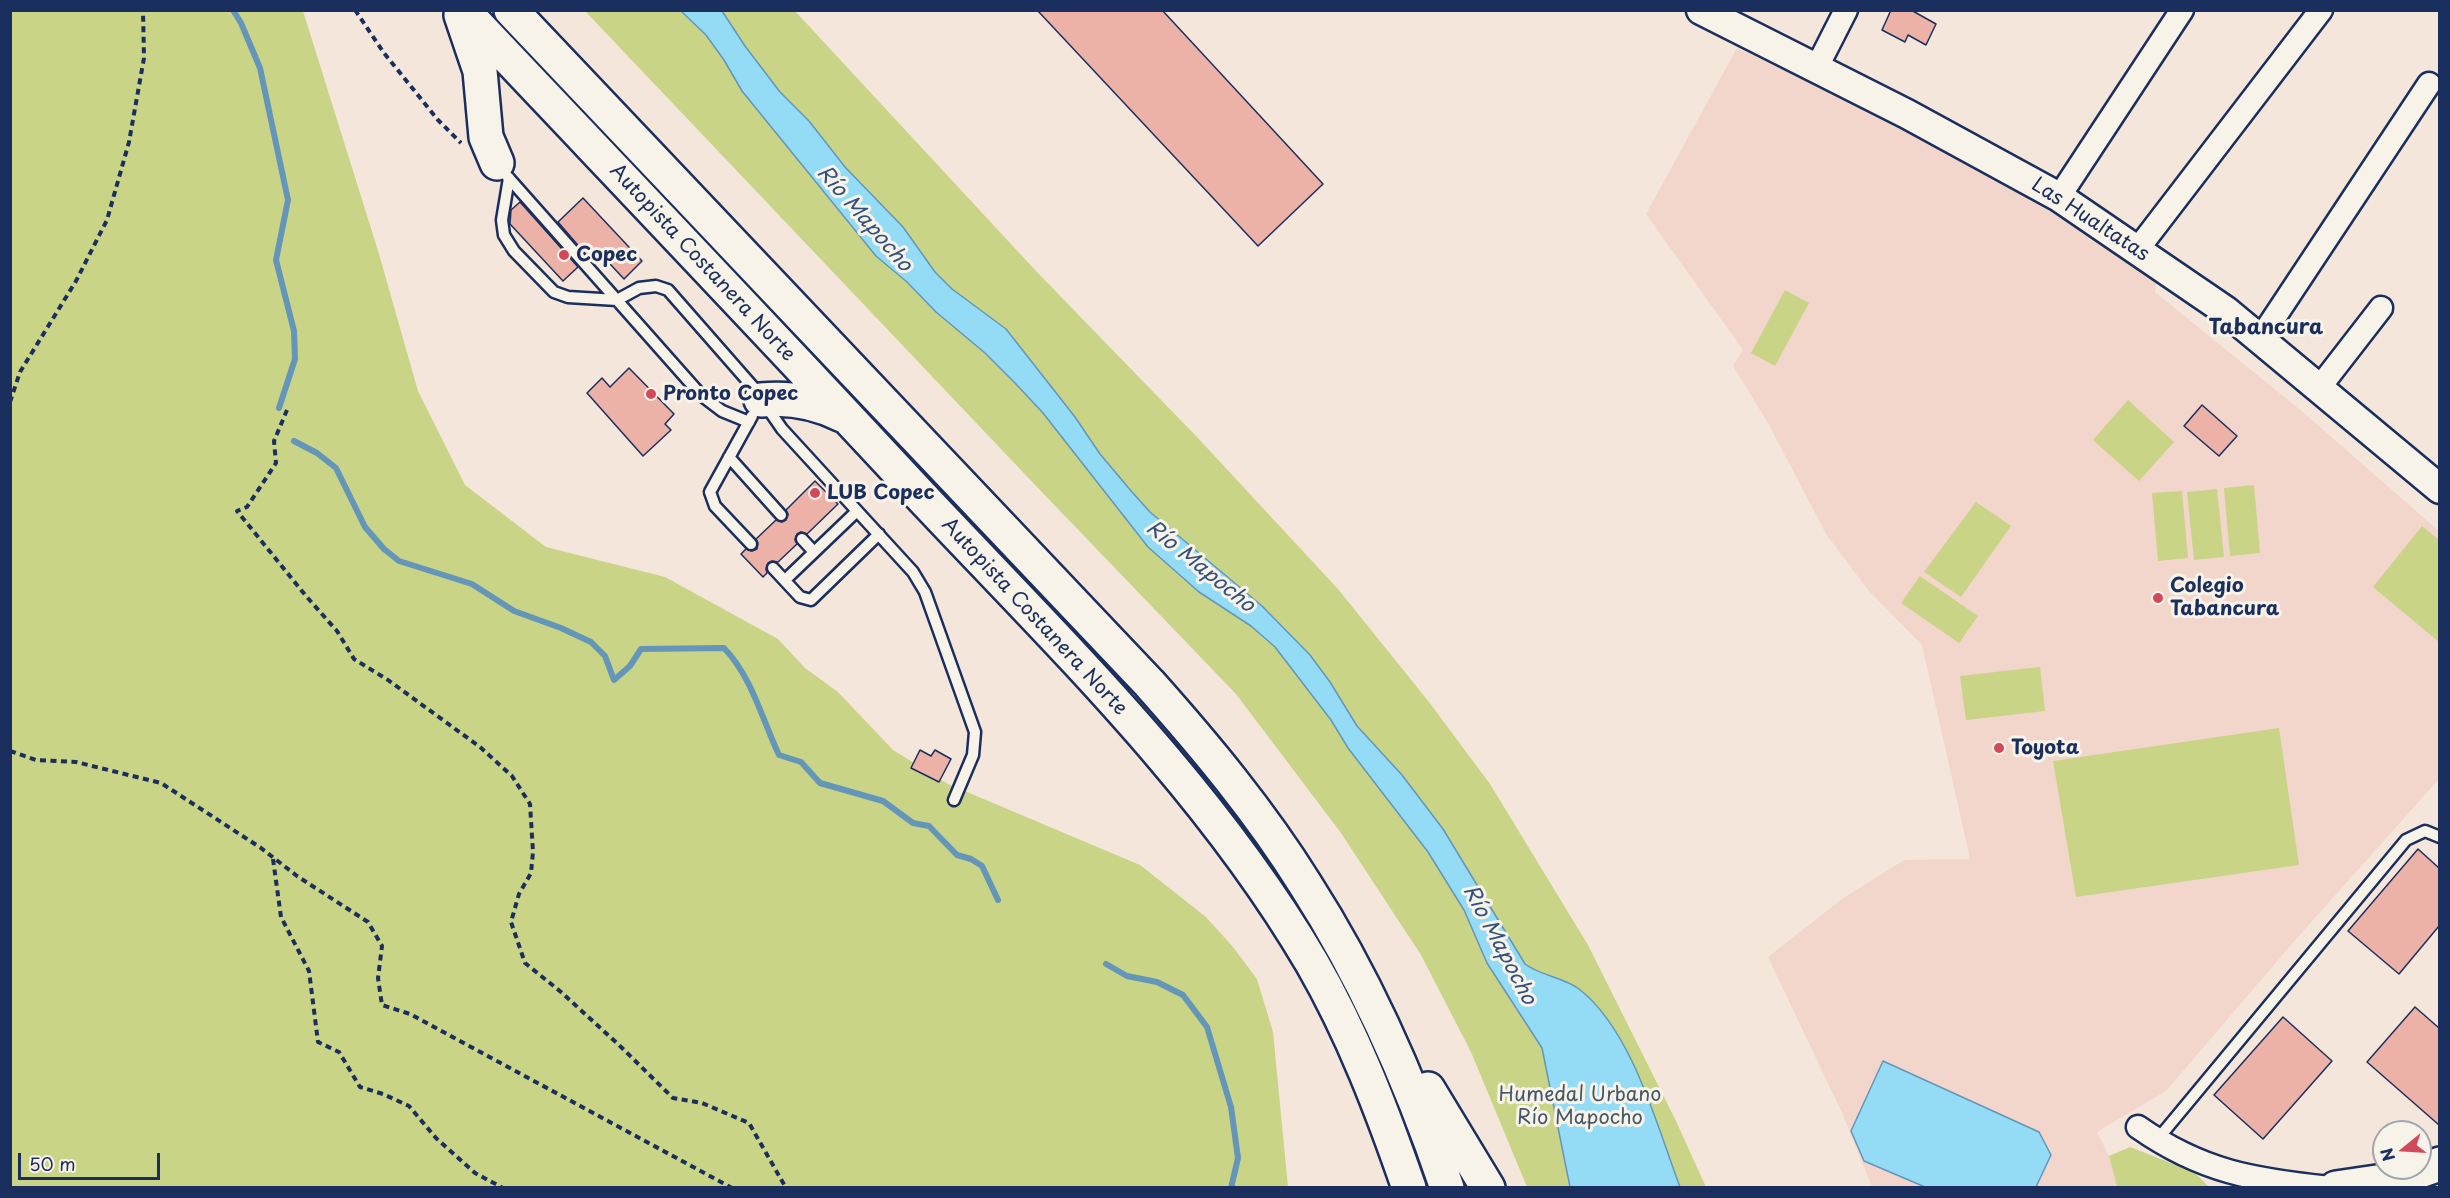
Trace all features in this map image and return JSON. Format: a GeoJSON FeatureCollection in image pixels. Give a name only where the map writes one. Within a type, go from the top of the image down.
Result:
{"type":"FeatureCollection","features":[{"type":"Feature","properties":{"kind":"main road"},"geometry":{"type":"LineString","coordinates":[[461,10],[480,71],[486,137],[503,171]]}},
{"type":"Feature","properties":{"kind":"main road","name":"Autopista Costanera Norte"},"geometry":{"type":"LineString","coordinates":[[461,10],[849,419],[1139,730],[1238,850],[1285,920],[1330,995],[1366,1070],[1409,1188]]}},
{"type":"Feature","properties":{"kind":"main road","name":"Autopista Costanera Norte"},"geometry":{"type":"LineString","coordinates":[[511,10],[1149,683],[1195,735],[1248,801],[1305,884],[1358,975],[1418,1105],[1447,1188]]}},
{"type":"Feature","properties":{"kind":"main road"},"geometry":{"type":"LineString","coordinates":[[755,411],[792,399],[810,402],[849,419]]}},
{"type":"Feature","properties":{"kind":"main road"},"geometry":{"type":"LineString","coordinates":[[1381,1022],[1417,1070],[1488,1188]]}},
{"type":"Feature","properties":{"kind":"main road"},"geometry":{"type":"LineString","coordinates":[[1396,1152],[1401,1188]]}},
{"type":"Feature","properties":{"kind":"main road"},"geometry":{"type":"LineString","coordinates":[[2336,1188],[2397,1179],[2439,1164]]}},
{"type":"Feature","properties":{"kind":"street","name":"Las Hualtatas"},"geometry":{"type":"LineString","coordinates":[[1701,10],[1736,19],[1816,69],[1907,114],[2059,197],[2226,311],[2319,388],[2435,477]]}},
{"type":"Feature","properties":{"kind":"street"},"geometry":{"type":"LineString","coordinates":[[1816,69],[1846,10]]}},
{"type":"Feature","properties":{"kind":"street"},"geometry":{"type":"LineString","coordinates":[[2059,197],[2182,10]]}},
{"type":"Feature","properties":{"kind":"street"},"geometry":{"type":"LineString","coordinates":[[2137,250],[2321,10]]}},
{"type":"Feature","properties":{"kind":"street"},"geometry":{"type":"LineString","coordinates":[[2260,339],[2429,84]]}},
{"type":"Feature","properties":{"kind":"street"},"geometry":{"type":"LineString","coordinates":[[2319,388],[2380,308]]}},
{"type":"Feature","properties":{"kind":"street"},"geometry":{"type":"LineString","coordinates":[[2138,1127],[2157,1140],[2207,1166],[2252,1178],[2330,1188]]}},
{"type":"Feature","properties":{"kind":"street"},"geometry":{"type":"LineString","coordinates":[[2207,1166],[2220,1188]]}},
{"type":"Feature","properties":{"kind":"lane"},"geometry":{"type":"LineString","coordinates":[[503,171],[503,228],[514,251],[549,288],[560,295],[617,300],[639,288],[656,286],[668,291],[753,387],[755,411],[711,488],[710,496],[715,506],[751,544]]}},
{"type":"Feature","properties":{"kind":"lane"},"geometry":{"type":"LineString","coordinates":[[503,171],[701,395],[722,411],[755,411],[782,429],[913,572],[925,592],[975,732],[973,754],[954,800]]}},
{"type":"Feature","properties":{"kind":"lane"},"geometry":{"type":"LineString","coordinates":[[729,457],[781,515]]}},
{"type":"Feature","properties":{"kind":"lane"},"geometry":{"type":"LineString","coordinates":[[785,580],[857,511]]}},
{"type":"Feature","properties":{"kind":"lane"},"geometry":{"type":"LineString","coordinates":[[772,568],[801,597],[811,600],[879,534]]}},
{"type":"Feature","properties":{"kind":"lane"},"geometry":{"type":"LineString","coordinates":[[802,539],[814,552]]}},
{"type":"Feature","properties":{"kind":"lane"},"geometry":{"type":"LineString","coordinates":[[2157,1140],[2406,840],[2425,831],[2439,837]]}},
{"type":"Feature","properties":{"kind":"path"},"geometry":{"type":"LineString","coordinates":[[10,402],[20,372],[76,281],[107,220],[129,142],[144,58],[143,10]]}},
{"type":"Feature","properties":{"kind":"path"},"geometry":{"type":"LineString","coordinates":[[355,10],[384,53],[438,120],[457,140],[503,171]]}},
{"type":"Feature","properties":{"kind":"path"},"geometry":{"type":"LineString","coordinates":[[287,410],[274,441],[276,463],[246,507],[237,511],[306,596],[338,631],[354,659],[388,680],[480,747],[512,776],[530,804],[533,852],[531,873],[519,894],[511,922],[525,963],[561,992],[673,1098],[702,1103],[749,1123],[786,1188]]}},
{"type":"Feature","properties":{"kind":"path"},"geometry":{"type":"LineString","coordinates":[[10,751],[36,760],[76,762],[161,783],[369,922],[382,946],[378,978],[382,1005],[410,1014],[732,1188]]}},
{"type":"Feature","properties":{"kind":"path"},"geometry":{"type":"LineString","coordinates":[[273,857],[280,917],[309,971],[318,1042],[339,1052],[360,1087],[409,1106],[436,1138],[476,1173],[503,1188]]}},
{"type":"Feature","properties":{"kind":"shaded area","name":"Colegio Tabancura"},"geometry":{"type":"Polygon","coordinates":[[[1737,48],[1911,131],[2017,191],[2104,246],[2156,282],[2155,292],[2304,413],[2439,531],[2439,779],[2297,938],[2166,1091],[2097,1132],[2109,1156],[2117,1187],[1872,1187],[1843,1115],[1768,957],[1842,899],[1904,860],[1970,859],[1922,645],[1868,590],[1826,534],[1768,423],[1733,366],[1743,350],[1646,214],[1737,48]]]}},
{"type":"Feature","properties":{"kind":"green space"},"geometry":{"type":"Polygon","coordinates":[[[10,11],[303,11],[379,254],[418,391],[465,485],[546,547],[665,577],[778,639],[805,668],[838,692],[893,750],[948,784],[1140,865],[1206,917],[1257,979],[1273,1032],[1288,1187],[11,1187],[10,11]]]}},
{"type":"Feature","properties":{"kind":"green space","name":"Humedal Urbano Río Mapocho"},"geometry":{"type":"Polygon","coordinates":[[[585,11],[795,11],[1035,270],[1196,436],[1338,589],[1429,702],[1490,784],[1588,945],[1675,1119],[1706,1187],[1527,1187],[1471,1052],[1421,955],[1341,833],[1236,694],[585,11]]]}},
{"type":"Feature","properties":{"kind":"green space"},"geometry":{"type":"Polygon","coordinates":[[[1785,290],[1809,303],[1775,366],[1751,353],[1785,290]]]}},
{"type":"Feature","properties":{"kind":"green space"},"geometry":{"type":"Polygon","coordinates":[[[2128,400],[2174,442],[2139,481],[2093,440],[2128,400]]]}},
{"type":"Feature","properties":{"kind":"green space"},"geometry":{"type":"Polygon","coordinates":[[[2254,485],[2260,553],[2230,556],[2224,488],[2254,485]]]}},
{"type":"Feature","properties":{"kind":"green space"},"geometry":{"type":"Polygon","coordinates":[[[2217,489],[2224,557],[2194,560],[2187,492],[2217,489]]]}},
{"type":"Feature","properties":{"kind":"green space"},"geometry":{"type":"Polygon","coordinates":[[[2182,491],[2188,558],[2158,561],[2152,493],[2182,491]]]}},
{"type":"Feature","properties":{"kind":"green space"},"geometry":{"type":"Polygon","coordinates":[[[1976,502],[2011,526],[1961,597],[1924,572],[1976,502]]]}},
{"type":"Feature","properties":{"kind":"green space"},"geometry":{"type":"Polygon","coordinates":[[[2422,526],[2439,540],[2439,642],[2373,587],[2422,526]]]}},
{"type":"Feature","properties":{"kind":"green space"},"geometry":{"type":"Polygon","coordinates":[[[1920,576],[1978,616],[1959,643],[1901,603],[1920,576]]]}},
{"type":"Feature","properties":{"kind":"green space"},"geometry":{"type":"Polygon","coordinates":[[[2040,667],[2045,711],[1966,720],[1960,676],[2040,667]]]}},
{"type":"Feature","properties":{"kind":"green space"},"geometry":{"type":"Polygon","coordinates":[[[2279,728],[2299,865],[2076,897],[2053,761],[2279,728]]]}},
{"type":"Feature","properties":{"kind":"green space"},"geometry":{"type":"Polygon","coordinates":[[[2130,1147],[2194,1172],[2209,1187],[2117,1187],[2109,1156],[2130,1147]]]}},
{"type":"Feature","properties":{"kind":"water","name":"Río Mapocho"},"geometry":{"type":"Polygon","coordinates":[[[681,11],[722,11],[780,92],[809,121],[845,167],[903,227],[935,272],[952,289],[1006,329],[1075,417],[1100,454],[1150,512],[1262,606],[1310,655],[1357,726],[1402,775],[1443,829],[1525,964],[1579,989],[1598,1007],[1614,1029],[1641,1080],[1680,1187],[1570,1187],[1542,1048],[1487,963],[1464,910],[1428,852],[1348,748],[1331,720],[1275,647],[1251,626],[1199,592],[1148,547],[1043,413],[1015,383],[985,353],[936,312],[907,282],[876,256],[742,91],[706,35],[681,11]]]}},
{"type":"Feature","properties":{"kind":"water"},"geometry":{"type":"Polygon","coordinates":[[[1883,1061],[2039,1132],[2051,1155],[2036,1187],[1925,1187],[1864,1161],[1851,1131],[1883,1061]]]}},
{"type":"Feature","properties":{"kind":"building"},"geometry":{"type":"Polygon","coordinates":[[[1037,10],[1162,10],[1323,184],[1258,246],[1037,10]]]}},
{"type":"Feature","properties":{"kind":"building"},"geometry":{"type":"Polygon","coordinates":[[[1891,10],[1911,10],[1936,24],[1926,45],[1908,35],[1905,42],[1882,30],[1891,10]]]}},
{"type":"Feature","properties":{"kind":"building"},"geometry":{"type":"Polygon","coordinates":[[[583,198],[642,261],[624,279],[596,249],[588,257],[558,222],[583,198]]]}},
{"type":"Feature","properties":{"kind":"building"},"geometry":{"type":"Polygon","coordinates":[[[520,202],[578,267],[563,281],[510,224],[511,210],[520,202]]]}},
{"type":"Feature","properties":{"kind":"building"},"geometry":{"type":"Polygon","coordinates":[[[629,368],[674,414],[665,424],[671,430],[643,456],[587,393],[602,378],[610,387],[629,368]]]}},
{"type":"Feature","properties":{"kind":"building"},"geometry":{"type":"Polygon","coordinates":[[[2202,405],[2237,436],[2219,456],[2184,426],[2202,405]]]}},
{"type":"Feature","properties":{"kind":"building"},"geometry":{"type":"Polygon","coordinates":[[[815,481],[838,504],[807,534],[801,532],[797,534],[795,540],[797,544],[778,562],[768,563],[767,573],[763,577],[741,554],[746,549],[752,551],[757,549],[756,539],[776,520],[782,522],[786,520],[788,514],[786,510],[815,481]]]}},
{"type":"Feature","properties":{"kind":"building"},"geometry":{"type":"Polygon","coordinates":[[[920,750],[931,756],[935,750],[951,759],[939,782],[911,768],[920,750]]]}},
{"type":"Feature","properties":{"kind":"building"},"geometry":{"type":"Polygon","coordinates":[[[2418,849],[2439,868],[2439,926],[2399,974],[2348,931],[2418,849]]]}},
{"type":"Feature","properties":{"kind":"building"},"geometry":{"type":"Polygon","coordinates":[[[2415,1007],[2439,1028],[2439,1125],[2367,1062],[2415,1007]]]}},
{"type":"Feature","properties":{"kind":"building"},"geometry":{"type":"Polygon","coordinates":[[[2283,1017],[2332,1061],[2263,1139],[2214,1095],[2283,1017]]]}},
{"type":"Feature","properties":{"kind":"waterway"},"geometry":{"type":"LineString","coordinates":[[233,10],[260,68],[288,200],[276,260],[294,331],[295,359],[279,408]]}},
{"type":"Feature","properties":{"kind":"waterway"},"geometry":{"type":"LineString","coordinates":[[294,441],[317,453],[336,468],[365,527],[384,549],[399,561],[472,584],[514,611],[591,642],[605,656],[614,680],[630,666],[641,649],[724,648],[734,659],[749,685],[779,755],[801,762],[820,783],[883,801],[913,823],[929,826],[957,855],[971,859],[982,866],[998,900]]}},
{"type":"Feature","properties":{"kind":"waterway"},"geometry":{"type":"LineString","coordinates":[[1106,964],[1127,976],[1157,982],[1183,995],[1207,1027],[1231,1107],[1238,1158],[1231,1188]]}},
{"type":"Feature","properties":{"kind":"place","name":"Copec"},"geometry":{"type":"Point","coordinates":[564,255]}},
{"type":"Feature","properties":{"kind":"place","name":"Pronto Copec"},"geometry":{"type":"Point","coordinates":[651,394]}},
{"type":"Feature","properties":{"kind":"place","name":"LUB Copec"},"geometry":{"type":"Point","coordinates":[815,493]}},
{"type":"Feature","properties":{"kind":"place","name":"Colegio Tabancura"},"geometry":{"type":"Point","coordinates":[2158,598]}},
{"type":"Feature","properties":{"kind":"place","name":"Toyota"},"geometry":{"type":"Point","coordinates":[1999,748]}},
{"type":"Feature","properties":{"kind":"district","name":"Tabancura"},"geometry":{"type":"Point","coordinates":[2266,328]}}]}
